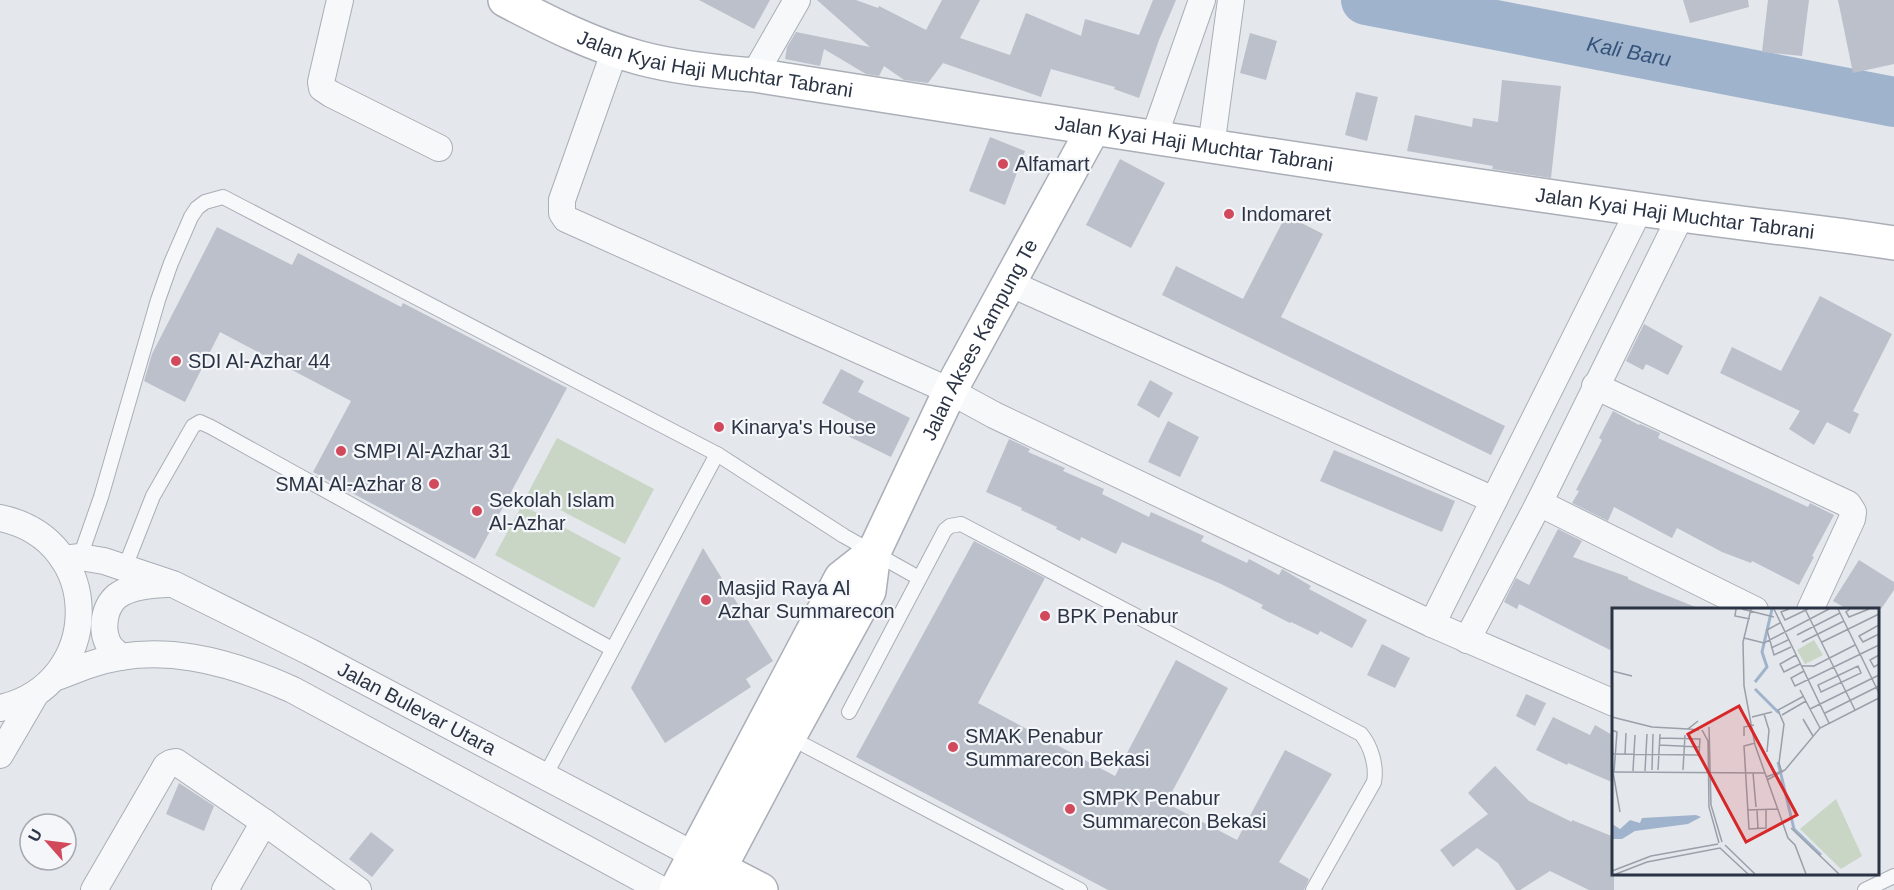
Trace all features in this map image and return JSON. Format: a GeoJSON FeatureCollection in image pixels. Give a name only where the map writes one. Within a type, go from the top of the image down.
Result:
{"type":"FeatureCollection","features":[{"type":"Feature","properties":{"kind":"street"},"geometry":{"type":"LineString","coordinates":[[340,0],[321,82],[322,88],[439,148]]}},
{"type":"Feature","properties":{"kind":"street","name":"Jalan Kyai Haji Muchtar Tabrani"},"geometry":{"type":"LineString","coordinates":[[505,0],[563,30],[615,50],[696,70],[754,75],[1211,147],[1681,215],[1894,243]]}},
{"type":"Feature","properties":{"kind":"street"},"geometry":{"type":"LineString","coordinates":[[754,75],[797,0]]}},
{"type":"Feature","properties":{"kind":"street"},"geometry":{"type":"LineString","coordinates":[[1154,137],[1202,0]]}},
{"type":"Feature","properties":{"kind":"street"},"geometry":{"type":"LineString","coordinates":[[1211,147],[1231,0]]}},
{"type":"Feature","properties":{"kind":"street"},"geometry":{"type":"LineString","coordinates":[[615,50],[562,200],[562,213],[566,219],[950,391],[994,416],[1432,624],[1612,702]]}},
{"type":"Feature","properties":{"kind":"street","name":"Jalan Akses Kampung Te"},"geometry":{"type":"LineString","coordinates":[[707,871],[789,737],[869,591],[874,552],[950,391],[1093,129]]}},
{"type":"Feature","properties":{"kind":"street"},"geometry":{"type":"LineString","coordinates":[[1432,624],[1640,208]]}},
{"type":"Feature","properties":{"kind":"street"},"geometry":{"type":"LineString","coordinates":[[1467,640],[1539,502],[1681,215]]}},
{"type":"Feature","properties":{"kind":"street"},"geometry":{"type":"LineString","coordinates":[[1009,284],[1494,500]]}},
{"type":"Feature","properties":{"kind":"street"},"geometry":{"type":"LineString","coordinates":[[1595,386],[1848,504],[1853,512],[1852,519],[1810,608]]}},
{"type":"Feature","properties":{"kind":"street"},"geometry":{"type":"LineString","coordinates":[[1539,502],[1753,608]]}},
{"type":"Feature","properties":{"kind":"street"},"geometry":{"type":"LineString","coordinates":[[0,518],[13,520],[32,529],[71,558],[71,573],[76,588],[80,620],[72,651],[54,678],[35,695],[15,705],[0,708]]}},
{"type":"Feature","properties":{"kind":"street","name":"Jalan Akses Kampung Te"},"geometry":{"type":"LineString","coordinates":[[707,871],[842,578],[874,552]]}},
{"type":"Feature","properties":{"kind":"street","name":"Jalan Bulevar Utara"},"geometry":{"type":"LineString","coordinates":[[71,558],[104,561],[173,584],[309,652],[545,776],[707,871],[761,890]]}},
{"type":"Feature","properties":{"kind":"street"},"geometry":{"type":"LineString","coordinates":[[121,657],[110,647],[105,636],[104,623],[107,610],[116,597],[147,585],[173,584]]}},
{"type":"Feature","properties":{"kind":"street"},"geometry":{"type":"LineString","coordinates":[[54,678],[90,664],[121,657],[174,654],[241,668],[293,690],[662,890]]}},
{"type":"Feature","properties":{"kind":"street"},"geometry":{"type":"LineString","coordinates":[[0,755],[35,695]]}},
{"type":"Feature","properties":{"kind":"street"},"geometry":{"type":"LineString","coordinates":[[94,890],[168,764],[176,762],[358,890]]}},
{"type":"Feature","properties":{"kind":"street"},"geometry":{"type":"LineString","coordinates":[[225,890],[264,822]]}},
{"type":"Feature","properties":{"kind":"street"},"geometry":{"type":"LineString","coordinates":[[676,890],[707,871]]}},
{"type":"Feature","properties":{"kind":"lane"},"geometry":{"type":"LineString","coordinates":[[71,558],[101,497],[158,300],[171,263],[191,217],[200,205],[212,199],[227,198],[717,454],[843,536],[920,578]]}},
{"type":"Feature","properties":{"kind":"lane"},"geometry":{"type":"LineString","coordinates":[[125,567],[153,496],[193,426],[200,422],[612,649]]}},
{"type":"Feature","properties":{"kind":"lane"},"geometry":{"type":"LineString","coordinates":[[545,776],[717,454]]}},
{"type":"Feature","properties":{"kind":"lane"},"geometry":{"type":"LineString","coordinates":[[849,712],[945,530],[950,526],[961,524],[1361,734],[1372,756],[1374,782],[1313,890]]}},
{"type":"Feature","properties":{"kind":"lane"},"geometry":{"type":"LineString","coordinates":[[789,737],[1080,890]]}},
{"type":"Feature","properties":{"kind":"lane"},"geometry":{"type":"LineString","coordinates":[[1865,890],[1894,876]]}},
{"type":"Feature","properties":{"kind":"green space"},"geometry":{"type":"Polygon","coordinates":[[[557,438],[654,489],[625,544],[528,493],[557,438]]]}},
{"type":"Feature","properties":{"kind":"green space"},"geometry":{"type":"Polygon","coordinates":[[[522,505],[621,558],[594,608],[495,555],[522,505]]]}},
{"type":"Feature","properties":{"kind":"building"},"geometry":{"type":"Polygon","coordinates":[[[699,0],[770,0],[754,29],[699,0]]]}},
{"type":"Feature","properties":{"kind":"building"},"geometry":{"type":"Polygon","coordinates":[[[817,0],[856,0],[878,8],[879,6],[926,30],[942,0],[980,0],[960,38],[1010,55],[1026,13],[1081,36],[1085,19],[1139,35],[1153,0],[1176,0],[1139,98],[1114,89],[1115,87],[1051,69],[1041,97],[943,63],[928,83],[904,80],[884,66],[879,76],[866,74],[824,49],[820,66],[785,59],[787,47],[796,32],[870,47],[817,0]]]}},
{"type":"Feature","properties":{"kind":"building"},"geometry":{"type":"Polygon","coordinates":[[[1683,0],[1748,0],[1749,7],[1690,23],[1683,0]]]}},
{"type":"Feature","properties":{"kind":"building"},"geometry":{"type":"Polygon","coordinates":[[[1768,0],[1809,0],[1802,56],[1762,52],[1768,0]]]}},
{"type":"Feature","properties":{"kind":"building"},"geometry":{"type":"Polygon","coordinates":[[[1838,0],[1894,0],[1894,64],[1853,73],[1838,0]]]}},
{"type":"Feature","properties":{"kind":"building"},"geometry":{"type":"Polygon","coordinates":[[[1250,33],[1277,41],[1266,80],[1240,73],[1250,33]]]}},
{"type":"Feature","properties":{"kind":"building"},"geometry":{"type":"Polygon","coordinates":[[[1502,80],[1561,86],[1551,178],[1492,169],[1493,166],[1407,151],[1415,115],[1472,127],[1473,118],[1498,122],[1502,80]]]}},
{"type":"Feature","properties":{"kind":"building"},"geometry":{"type":"Polygon","coordinates":[[[1356,92],[1378,97],[1367,141],[1345,135],[1356,92]]]}},
{"type":"Feature","properties":{"kind":"building"},"geometry":{"type":"Polygon","coordinates":[[[990,137],[1025,151],[1005,205],[969,191],[990,137]]]}},
{"type":"Feature","properties":{"kind":"building"},"geometry":{"type":"Polygon","coordinates":[[[1120,159],[1165,183],[1131,248],[1086,225],[1120,159]]]}},
{"type":"Feature","properties":{"kind":"building"},"geometry":{"type":"Polygon","coordinates":[[[1286,215],[1323,234],[1281,317],[1505,426],[1491,455],[1162,295],[1176,266],[1243,299],[1286,215]]]}},
{"type":"Feature","properties":{"kind":"building"},"geometry":{"type":"Polygon","coordinates":[[[217,227],[292,265],[298,253],[401,307],[403,303],[567,388],[475,559],[313,472],[351,401],[220,332],[185,402],[144,381],[152,354],[217,227]]]}},
{"type":"Feature","properties":{"kind":"building"},"geometry":{"type":"Polygon","coordinates":[[[1820,296],[1892,334],[1853,411],[1859,414],[1850,434],[1827,422],[1814,445],[1789,429],[1800,411],[1720,373],[1732,347],[1781,371],[1820,296]]]}},
{"type":"Feature","properties":{"kind":"building"},"geometry":{"type":"Polygon","coordinates":[[[1644,324],[1683,346],[1668,375],[1646,364],[1643,370],[1626,361],[1644,324]]]}},
{"type":"Feature","properties":{"kind":"building"},"geometry":{"type":"Polygon","coordinates":[[[841,369],[864,381],[858,392],[910,418],[891,457],[848,436],[856,421],[822,403],[841,369]]]}},
{"type":"Feature","properties":{"kind":"building"},"geometry":{"type":"Polygon","coordinates":[[[1150,380],[1173,393],[1159,418],[1137,405],[1150,380]]]}},
{"type":"Feature","properties":{"kind":"building"},"geometry":{"type":"Polygon","coordinates":[[[1613,411],[1660,433],[1658,438],[1808,507],[1810,503],[1834,515],[1799,585],[1752,561],[1751,563],[1722,552],[1677,528],[1672,538],[1614,507],[1608,521],[1572,503],[1613,411]]]}},
{"type":"Feature","properties":{"kind":"building"},"geometry":{"type":"Polygon","coordinates":[[[1168,421],[1199,437],[1180,477],[1148,462],[1168,421]]]}},
{"type":"Feature","properties":{"kind":"building"},"geometry":{"type":"Polygon","coordinates":[[[1009,439],[1030,449],[1028,452],[1065,468],[1063,471],[1104,489],[1102,494],[1149,517],[1151,512],[1204,536],[1201,541],[1247,563],[1249,559],[1279,575],[1282,569],[1311,586],[1309,589],[1367,620],[1352,648],[1320,631],[1318,635],[1290,623],[1261,608],[1263,605],[1221,584],[1122,542],[1116,554],[1081,537],[1080,541],[1021,510],[1022,508],[986,492],[1009,439]]]}},
{"type":"Feature","properties":{"kind":"building"},"geometry":{"type":"Polygon","coordinates":[[[1334,450],[1455,501],[1442,532],[1320,481],[1334,450]]]}},
{"type":"Feature","properties":{"kind":"building"},"geometry":{"type":"Polygon","coordinates":[[[1558,529],[1582,541],[1573,557],[1628,577],[1648,588],[1698,608],[1612,608],[1612,651],[1519,604],[1517,609],[1504,602],[1516,578],[1529,585],[1558,529]]]}},
{"type":"Feature","properties":{"kind":"building"},"geometry":{"type":"Polygon","coordinates":[[[974,541],[1045,578],[978,703],[1115,776],[1176,660],[1228,688],[1166,803],[1237,840],[1285,750],[1332,774],[1279,862],[1309,879],[1304,890],[1108,890],[856,757],[974,541]]]}},
{"type":"Feature","properties":{"kind":"building","name":"Masjid Raya Al Azhar Summarecon"},"geometry":{"type":"Polygon","coordinates":[[[703,548],[773,661],[746,679],[751,687],[665,743],[631,688],[703,548]]]}},
{"type":"Feature","properties":{"kind":"building"},"geometry":{"type":"Polygon","coordinates":[[[1859,560],[1894,582],[1894,590],[1881,609],[1845,608],[1833,601],[1859,560]]]}},
{"type":"Feature","properties":{"kind":"building"},"geometry":{"type":"Polygon","coordinates":[[[1382,644],[1410,658],[1395,688],[1367,675],[1382,644]]]}},
{"type":"Feature","properties":{"kind":"building"},"geometry":{"type":"Polygon","coordinates":[[[1526,694],[1546,703],[1535,726],[1516,716],[1526,694]]]}},
{"type":"Feature","properties":{"kind":"building"},"geometry":{"type":"Polygon","coordinates":[[[1553,717],[1590,735],[1595,725],[1612,735],[1612,782],[1568,763],[1567,765],[1536,750],[1553,717]]]}},
{"type":"Feature","properties":{"kind":"building"},"geometry":{"type":"Polygon","coordinates":[[[1495,766],[1529,801],[1572,822],[1572,820],[1612,836],[1614,890],[1589,890],[1550,871],[1520,890],[1516,890],[1498,863],[1477,848],[1453,867],[1440,850],[1488,814],[1468,793],[1495,766]]]}},
{"type":"Feature","properties":{"kind":"building"},"geometry":{"type":"Polygon","coordinates":[[[179,783],[214,806],[204,831],[166,814],[179,783]]]}},
{"type":"Feature","properties":{"kind":"building"},"geometry":{"type":"Polygon","coordinates":[[[371,832],[394,850],[372,877],[349,859],[371,832]]]}},
{"type":"Feature","properties":{"kind":"waterway","name":"Kali Baru"},"geometry":{"type":"LineString","coordinates":[[1366,0],[1894,102]]}},
{"type":"Feature","properties":{"kind":"place","name":"Alfamart"},"geometry":{"type":"Point","coordinates":[1003,164]}},
{"type":"Feature","properties":{"kind":"place","name":"Indomaret"},"geometry":{"type":"Point","coordinates":[1229,214]}},
{"type":"Feature","properties":{"kind":"place","name":"SDI Al-Azhar 44"},"geometry":{"type":"Point","coordinates":[176,361]}},
{"type":"Feature","properties":{"kind":"place","name":"Kinarya's House"},"geometry":{"type":"Point","coordinates":[719,427]}},
{"type":"Feature","properties":{"kind":"place","name":"SMPI Al-Azhar 31"},"geometry":{"type":"Point","coordinates":[341,451]}},
{"type":"Feature","properties":{"kind":"place","name":"SMAI Al-Azhar 8"},"geometry":{"type":"Point","coordinates":[434,484]}},
{"type":"Feature","properties":{"kind":"place","name":"Sekolah Islam Al-Azhar"},"geometry":{"type":"Point","coordinates":[477,511]}},
{"type":"Feature","properties":{"kind":"place","name":"Masjid Raya Al Azhar Summarecon"},"geometry":{"type":"Point","coordinates":[706,600]}},
{"type":"Feature","properties":{"kind":"place","name":"BPK Penabur"},"geometry":{"type":"Point","coordinates":[1045,616]}},
{"type":"Feature","properties":{"kind":"place","name":"SMAK Penabur Summarecon Bekasi"},"geometry":{"type":"Point","coordinates":[953,747]}},
{"type":"Feature","properties":{"kind":"place","name":"SMPK Penabur Summarecon Bekasi"},"geometry":{"type":"Point","coordinates":[1070,809]}}]}
